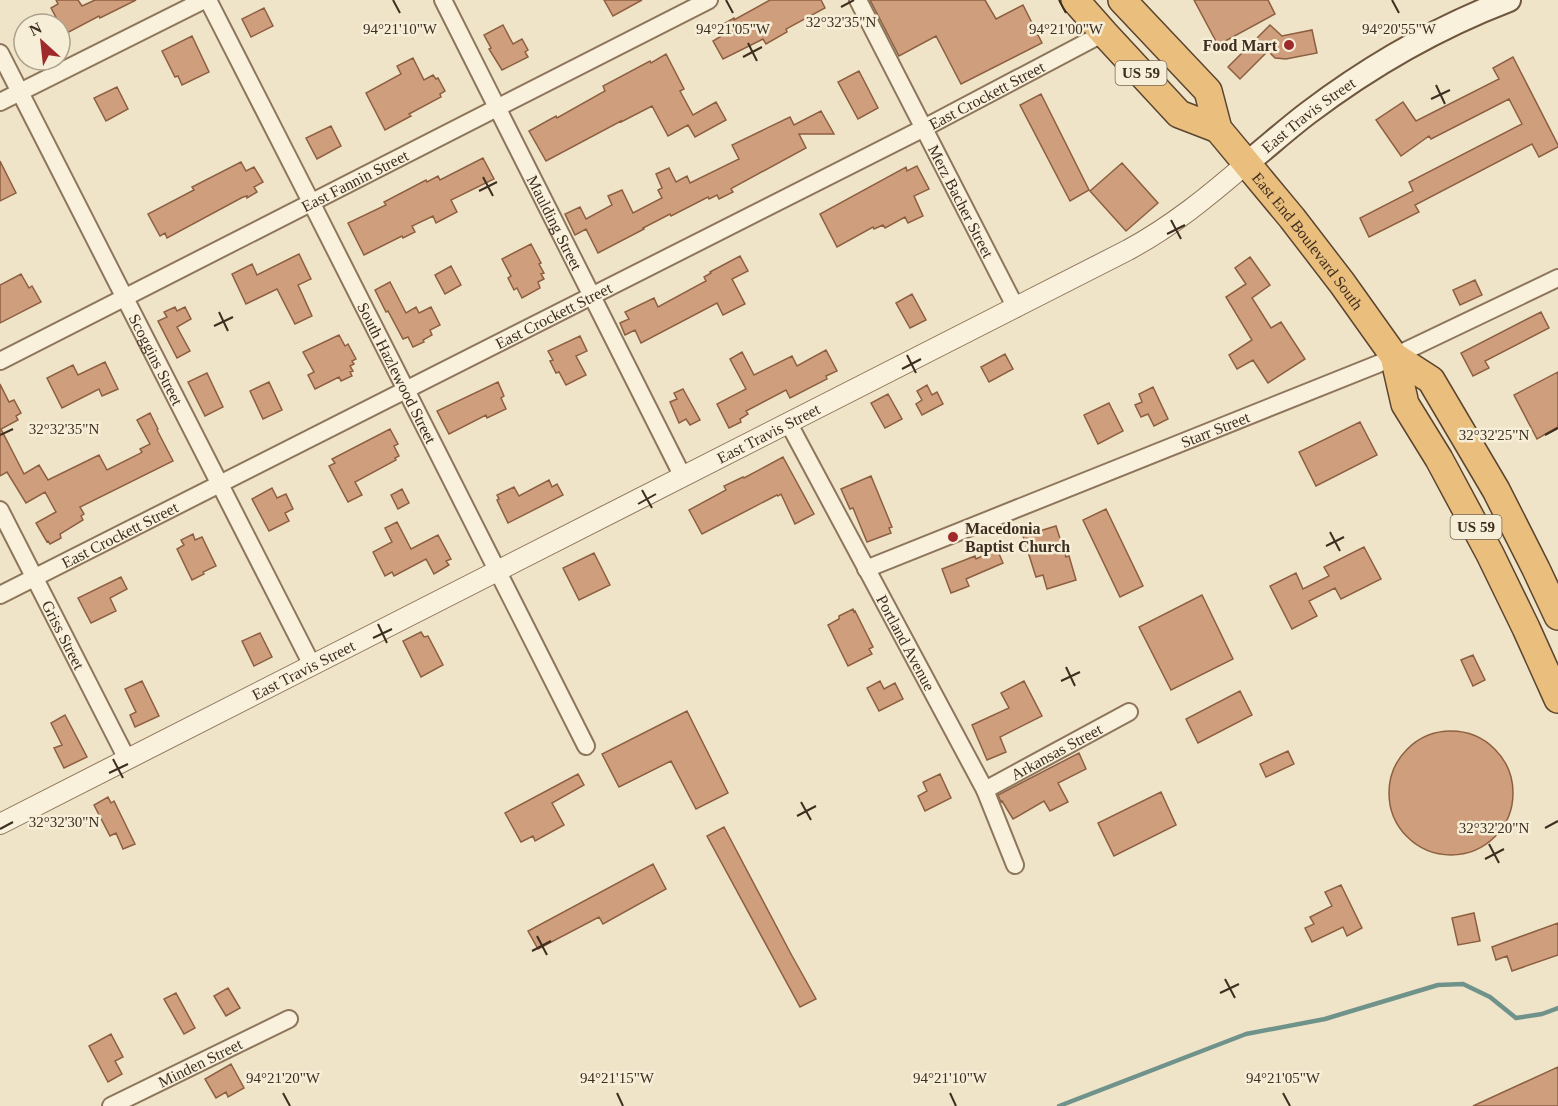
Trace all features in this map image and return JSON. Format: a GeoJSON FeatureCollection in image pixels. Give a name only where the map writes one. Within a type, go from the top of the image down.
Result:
{"type":"FeatureCollection","features":[{"type":"Feature","properties":{"kind":"highway","name":"East End Boulevard South"},"geometry":{"type":"LineString","coordinates":[[1075,0],[1179,114],[1218,129]]}},
{"type":"Feature","properties":{"kind":"highway","name":"East End Boulevard South"},"geometry":{"type":"LineString","coordinates":[[1122,0],[1208,91],[1218,129],[1292,218],[1394,356],[1431,380],[1496,490],[1558,616]]}},
{"type":"Feature","properties":{"kind":"highway","name":"East End Boulevard South"},"geometry":{"type":"LineString","coordinates":[[1394,356],[1405,404],[1439,459],[1486,545],[1558,699]]}},
{"type":"Feature","properties":{"kind":"main road","name":"East Travis Street"},"geometry":{"type":"LineString","coordinates":[[1247,163],[1306,115],[1368,71],[1420,39],[1509,0]]}},
{"type":"Feature","properties":{"kind":"street"},"geometry":{"type":"LineString","coordinates":[[0,102],[206,0]]}},
{"type":"Feature","properties":{"kind":"street","name":"South Hazlewood Street"},"geometry":{"type":"LineString","coordinates":[[206,0],[311,202],[586,746]]}},
{"type":"Feature","properties":{"kind":"street","name":"Maulding Street"},"geometry":{"type":"LineString","coordinates":[[443,0],[683,477]]}},
{"type":"Feature","properties":{"kind":"street","name":"East Fannin Street"},"geometry":{"type":"LineString","coordinates":[[0,361],[708,0]]}},
{"type":"Feature","properties":{"kind":"street","name":"Merz Bacher Street"},"geometry":{"type":"LineString","coordinates":[[858,0],[1016,308]]}},
{"type":"Feature","properties":{"kind":"street","name":"East Crockett Street"},"geometry":{"type":"LineString","coordinates":[[0,595],[924,128],[1104,33]]}},
{"type":"Feature","properties":{"kind":"street","name":"Scoggins Street"},"geometry":{"type":"LineString","coordinates":[[0,53],[312,665]]}},
{"type":"Feature","properties":{"kind":"street","name":"East Travis Street"},"geometry":{"type":"LineString","coordinates":[[0,824],[1128,250],[1166,228],[1247,163]]}},
{"type":"Feature","properties":{"kind":"street","name":"Starr Street"},"geometry":{"type":"LineString","coordinates":[[866,569],[1394,356],[1558,278]]}},
{"type":"Feature","properties":{"kind":"street","name":"Portland Avenue"},"geometry":{"type":"LineString","coordinates":[[789,424],[985,790],[1015,866]]}},
{"type":"Feature","properties":{"kind":"street","name":"Griss Street"},"geometry":{"type":"LineString","coordinates":[[0,510],[127,759]]}},
{"type":"Feature","properties":{"kind":"street","name":"Arkansas Street"},"geometry":{"type":"LineString","coordinates":[[985,790],[1129,712]]}},
{"type":"Feature","properties":{"kind":"street","name":"Minden Street"},"geometry":{"type":"LineString","coordinates":[[111,1106],[289,1019]]}},
{"type":"Feature","properties":{"kind":"building"},"geometry":{"type":"Polygon","coordinates":[[[56,0],[78,0],[82,6],[95,0],[136,0],[72,30],[72,12],[53,12],[51,8],[58,4],[56,0]]]}},
{"type":"Feature","properties":{"kind":"building"},"geometry":{"type":"Polygon","coordinates":[[[604,0],[642,0],[613,16],[604,0]]]}},
{"type":"Feature","properties":{"kind":"building"},"geometry":{"type":"Polygon","coordinates":[[[770,0],[821,0],[825,8],[786,29],[787,32],[766,44],[763,39],[723,59],[713,41],[723,35],[718,27],[770,0]]]}},
{"type":"Feature","properties":{"kind":"building"},"geometry":{"type":"Polygon","coordinates":[[[870,0],[985,0],[996,19],[1023,5],[1042,43],[961,84],[936,36],[899,56],[870,0]]]}},
{"type":"Feature","properties":{"kind":"building"},"geometry":{"type":"Polygon","coordinates":[[[1194,0],[1268,0],[1275,14],[1218,45],[1194,0]]]}},
{"type":"Feature","properties":{"kind":"building"},"geometry":{"type":"Polygon","coordinates":[[[264,8],[273,26],[251,37],[242,19],[264,8]]]}},
{"type":"Feature","properties":{"kind":"building"},"geometry":{"type":"Polygon","coordinates":[[[503,25],[513,44],[522,39],[528,50],[525,52],[528,57],[502,70],[489,49],[491,48],[484,35],[503,25]]]}},
{"type":"Feature","properties":{"kind":"building","name":"Food Mart"},"geometry":{"type":"Polygon","coordinates":[[[1270,25],[1282,36],[1312,30],[1317,53],[1286,59],[1275,58],[1268,51],[1240,79],[1228,67],[1270,25]]]}},
{"type":"Feature","properties":{"kind":"building"},"geometry":{"type":"Polygon","coordinates":[[[192,36],[209,72],[182,85],[178,76],[175,77],[162,51],[192,36]]]}},
{"type":"Feature","properties":{"kind":"building"},"geometry":{"type":"Polygon","coordinates":[[[666,54],[684,89],[680,91],[693,115],[716,102],[726,120],[695,137],[688,125],[668,136],[652,106],[546,161],[529,131],[605,91],[603,86],[666,54]]]}},
{"type":"Feature","properties":{"kind":"building"},"geometry":{"type":"Polygon","coordinates":[[[1513,57],[1558,147],[1539,157],[1532,144],[1415,205],[1419,212],[1369,237],[1360,218],[1413,191],[1409,182],[1522,124],[1509,99],[1431,139],[1429,136],[1401,156],[1376,120],[1403,102],[1416,121],[1499,79],[1493,68],[1513,57]]]}},
{"type":"Feature","properties":{"kind":"building"},"geometry":{"type":"Polygon","coordinates":[[[413,58],[424,80],[433,75],[436,79],[438,78],[445,91],[440,94],[441,97],[385,130],[366,93],[401,74],[397,66],[413,58]]]}},
{"type":"Feature","properties":{"kind":"building"},"geometry":{"type":"Polygon","coordinates":[[[859,71],[878,108],[858,119],[838,82],[859,71]]]}},
{"type":"Feature","properties":{"kind":"building"},"geometry":{"type":"Polygon","coordinates":[[[117,87],[128,109],[106,121],[94,98],[117,87]]]}},
{"type":"Feature","properties":{"kind":"building"},"geometry":{"type":"Polygon","coordinates":[[[1041,94],[1089,190],[1070,201],[1020,105],[1041,94]]]}},
{"type":"Feature","properties":{"kind":"building"},"geometry":{"type":"Polygon","coordinates":[[[821,111],[834,134],[799,134],[806,148],[732,188],[733,192],[719,199],[717,195],[709,199],[708,197],[671,216],[670,214],[598,253],[586,229],[575,235],[565,214],[580,207],[586,219],[612,205],[608,196],[622,190],[633,213],[662,198],[658,190],[662,188],[656,174],[669,168],[676,182],[687,176],[690,183],[739,159],[732,145],[790,117],[794,125],[821,111]]]}},
{"type":"Feature","properties":{"kind":"building"},"geometry":{"type":"Polygon","coordinates":[[[331,126],[341,146],[317,159],[306,138],[331,126]]]}},
{"type":"Feature","properties":{"kind":"building"},"geometry":{"type":"Polygon","coordinates":[[[483,158],[494,179],[451,200],[457,212],[436,223],[433,216],[412,226],[415,232],[364,255],[348,223],[386,205],[384,202],[426,180],[427,182],[438,176],[440,180],[483,158]]]}},
{"type":"Feature","properties":{"kind":"building"},"geometry":{"type":"Polygon","coordinates":[[[0,161],[16,193],[0,201],[0,161]]]}},
{"type":"Feature","properties":{"kind":"building"},"geometry":{"type":"Polygon","coordinates":[[[241,162],[246,171],[254,167],[263,182],[254,187],[257,192],[247,198],[247,196],[243,197],[167,238],[165,233],[160,236],[148,214],[194,190],[192,187],[241,162]]]}},
{"type":"Feature","properties":{"kind":"building"},"geometry":{"type":"Polygon","coordinates":[[[1122,163],[1158,203],[1126,231],[1090,191],[1122,163]]]}},
{"type":"Feature","properties":{"kind":"building"},"geometry":{"type":"Polygon","coordinates":[[[917,166],[929,189],[914,196],[923,216],[908,223],[905,217],[885,228],[883,225],[874,229],[873,227],[837,247],[820,214],[906,167],[907,171],[917,166]]]}},
{"type":"Feature","properties":{"kind":"building"},"geometry":{"type":"Polygon","coordinates":[[[531,244],[541,263],[539,264],[544,273],[541,274],[544,279],[538,282],[540,288],[522,298],[517,288],[514,290],[508,278],[511,276],[502,259],[531,244]]]}},
{"type":"Feature","properties":{"kind":"building"},"geometry":{"type":"Polygon","coordinates":[[[299,254],[311,279],[298,285],[312,316],[295,324],[277,289],[246,304],[232,274],[252,264],[257,275],[299,254]]]}},
{"type":"Feature","properties":{"kind":"building"},"geometry":{"type":"Polygon","coordinates":[[[740,256],[748,271],[732,279],[745,304],[723,315],[717,303],[641,343],[635,330],[625,335],[620,323],[629,319],[625,312],[654,298],[658,307],[706,281],[704,277],[710,272],[740,256]]]}},
{"type":"Feature","properties":{"kind":"building"},"geometry":{"type":"Polygon","coordinates":[[[1250,257],[1270,285],[1252,298],[1271,328],[1281,322],[1305,359],[1268,383],[1253,360],[1237,369],[1229,355],[1252,340],[1226,297],[1246,284],[1235,268],[1250,257]]]}},
{"type":"Feature","properties":{"kind":"building"},"geometry":{"type":"Polygon","coordinates":[[[451,266],[461,285],[445,294],[435,275],[451,266]]]}},
{"type":"Feature","properties":{"kind":"building"},"geometry":{"type":"Polygon","coordinates":[[[21,274],[29,288],[32,286],[41,302],[0,323],[0,285],[21,274]]]}},
{"type":"Feature","properties":{"kind":"building"},"geometry":{"type":"Polygon","coordinates":[[[1475,280],[1482,295],[1460,305],[1453,290],[1475,280]]]}},
{"type":"Feature","properties":{"kind":"building"},"geometry":{"type":"Polygon","coordinates":[[[390,282],[406,313],[416,307],[419,313],[431,307],[440,325],[430,330],[432,335],[423,340],[424,342],[413,347],[408,337],[403,339],[388,311],[386,312],[375,290],[390,282]]]}},
{"type":"Feature","properties":{"kind":"building"},"geometry":{"type":"Polygon","coordinates":[[[912,294],[926,320],[910,328],[896,303],[912,294]]]}},
{"type":"Feature","properties":{"kind":"building"},"geometry":{"type":"Polygon","coordinates":[[[175,307],[177,311],[185,307],[191,319],[177,327],[190,351],[177,358],[158,321],[167,317],[164,312],[175,307]]]}},
{"type":"Feature","properties":{"kind":"building"},"geometry":{"type":"Polygon","coordinates":[[[1541,312],[1549,328],[1485,361],[1489,368],[1473,376],[1461,353],[1541,312]]]}},
{"type":"Feature","properties":{"kind":"building"},"geometry":{"type":"Polygon","coordinates":[[[339,335],[345,346],[348,344],[356,359],[350,366],[353,371],[350,372],[352,376],[341,381],[339,377],[315,389],[308,375],[314,372],[303,352],[339,335]]]}},
{"type":"Feature","properties":{"kind":"building"},"geometry":{"type":"Polygon","coordinates":[[[580,336],[587,351],[576,356],[586,375],[566,385],[559,372],[556,373],[548,351],[580,336]]]}},
{"type":"Feature","properties":{"kind":"building"},"geometry":{"type":"Polygon","coordinates":[[[826,350],[837,371],[826,376],[827,379],[790,398],[786,390],[746,411],[748,414],[740,419],[741,422],[729,428],[717,404],[746,389],[730,359],[742,352],[754,375],[792,356],[797,366],[826,350]]]}},
{"type":"Feature","properties":{"kind":"building"},"geometry":{"type":"Polygon","coordinates":[[[1005,354],[1013,369],[989,382],[981,367],[1005,354]]]}},
{"type":"Feature","properties":{"kind":"building"},"geometry":{"type":"Polygon","coordinates":[[[105,362],[118,389],[102,396],[99,389],[62,408],[47,378],[73,365],[78,375],[105,362]]]}},
{"type":"Feature","properties":{"kind":"building"},"geometry":{"type":"Polygon","coordinates":[[[1558,372],[1558,427],[1537,439],[1514,395],[1558,372]]]}},
{"type":"Feature","properties":{"kind":"building"},"geometry":{"type":"Polygon","coordinates":[[[207,373],[223,407],[205,416],[188,382],[207,373]]]}},
{"type":"Feature","properties":{"kind":"building"},"geometry":{"type":"Polygon","coordinates":[[[269,382],[282,410],[263,419],[250,391],[269,382]]]}},
{"type":"Feature","properties":{"kind":"building"},"geometry":{"type":"Polygon","coordinates":[[[498,382],[506,409],[487,418],[486,415],[449,434],[437,411],[498,382]]]}},
{"type":"Feature","properties":{"kind":"building"},"geometry":{"type":"Polygon","coordinates":[[[0,384],[9,402],[14,400],[21,413],[16,416],[18,420],[1,429],[24,474],[39,465],[48,480],[99,455],[107,470],[141,453],[140,449],[150,444],[137,420],[150,413],[173,461],[80,507],[84,514],[81,516],[83,520],[60,534],[61,538],[50,544],[36,523],[56,512],[45,492],[26,503],[7,472],[0,476],[0,384]]]}},
{"type":"Feature","properties":{"kind":"building"},"geometry":{"type":"Polygon","coordinates":[[[927,385],[932,395],[937,392],[943,404],[922,415],[916,404],[922,400],[917,391],[927,385]]]}},
{"type":"Feature","properties":{"kind":"building"},"geometry":{"type":"Polygon","coordinates":[[[1153,387],[1168,419],[1154,426],[1148,414],[1141,417],[1135,405],[1142,402],[1139,394],[1153,387]]]}},
{"type":"Feature","properties":{"kind":"building"},"geometry":{"type":"Polygon","coordinates":[[[683,389],[700,420],[690,425],[686,419],[679,423],[670,402],[677,399],[674,393],[683,389]]]}},
{"type":"Feature","properties":{"kind":"building"},"geometry":{"type":"Polygon","coordinates":[[[888,394],[902,419],[885,428],[871,403],[888,394]]]}},
{"type":"Feature","properties":{"kind":"building"},"geometry":{"type":"Polygon","coordinates":[[[1109,403],[1123,431],[1098,444],[1084,415],[1109,403]]]}},
{"type":"Feature","properties":{"kind":"building"},"geometry":{"type":"Polygon","coordinates":[[[1360,422],[1377,455],[1316,486],[1299,452],[1360,422]]]}},
{"type":"Feature","properties":{"kind":"building"},"geometry":{"type":"Polygon","coordinates":[[[390,429],[398,444],[394,446],[399,456],[395,458],[396,460],[355,482],[362,495],[348,502],[329,466],[335,463],[332,459],[390,429]]]}},
{"type":"Feature","properties":{"kind":"building"},"geometry":{"type":"Polygon","coordinates":[[[783,457],[814,514],[795,524],[781,494],[702,534],[689,510],[726,490],[724,486],[783,457]]]}},
{"type":"Feature","properties":{"kind":"building"},"geometry":{"type":"Polygon","coordinates":[[[871,476],[892,527],[889,528],[891,533],[867,542],[853,508],[850,509],[841,489],[871,476]]]}},
{"type":"Feature","properties":{"kind":"building"},"geometry":{"type":"Polygon","coordinates":[[[549,480],[552,487],[557,484],[563,495],[508,523],[497,500],[499,499],[497,495],[514,487],[519,496],[549,480]]]}},
{"type":"Feature","properties":{"kind":"building"},"geometry":{"type":"Polygon","coordinates":[[[272,488],[277,498],[286,494],[293,509],[285,513],[289,521],[269,531],[252,499],[272,488]]]}},
{"type":"Feature","properties":{"kind":"building"},"geometry":{"type":"Polygon","coordinates":[[[402,489],[409,503],[398,509],[391,495],[402,489]]]}},
{"type":"Feature","properties":{"kind":"building"},"geometry":{"type":"Polygon","coordinates":[[[1106,509],[1143,586],[1120,597],[1083,520],[1106,509]]]}},
{"type":"Feature","properties":{"kind":"building"},"geometry":{"type":"Polygon","coordinates":[[[397,522],[411,549],[438,535],[451,559],[446,561],[449,565],[434,574],[426,559],[394,576],[392,572],[385,576],[373,552],[392,542],[385,528],[397,522]]]}},
{"type":"Feature","properties":{"kind":"building"},"geometry":{"type":"Polygon","coordinates":[[[1056,526],[1076,580],[1047,589],[1043,575],[1036,577],[1023,536],[1056,526]]]}},
{"type":"Feature","properties":{"kind":"building"},"geometry":{"type":"Polygon","coordinates":[[[193,534],[195,540],[202,537],[216,566],[192,580],[177,549],[184,545],[181,540],[193,534]]]}},
{"type":"Feature","properties":{"kind":"building"},"geometry":{"type":"Polygon","coordinates":[[[1364,547],[1381,579],[1341,599],[1335,588],[1309,601],[1317,616],[1292,629],[1270,586],[1296,573],[1303,589],[1329,576],[1324,567],[1364,547]]]}},
{"type":"Feature","properties":{"kind":"building"},"geometry":{"type":"Polygon","coordinates":[[[997,549],[1003,563],[966,579],[969,586],[951,593],[942,569],[975,556],[976,559],[997,549]]]}},
{"type":"Feature","properties":{"kind":"building"},"geometry":{"type":"Polygon","coordinates":[[[594,553],[610,585],[579,600],[563,568],[594,553]]]}},
{"type":"Feature","properties":{"kind":"building"},"geometry":{"type":"Polygon","coordinates":[[[121,577],[127,589],[110,598],[116,611],[91,623],[78,598],[121,577]]]}},
{"type":"Feature","properties":{"kind":"building"},"geometry":{"type":"Polygon","coordinates":[[[1202,595],[1233,659],[1171,690],[1139,627],[1202,595]]]}},
{"type":"Feature","properties":{"kind":"building"},"geometry":{"type":"Polygon","coordinates":[[[853,609],[873,647],[869,649],[872,654],[848,666],[828,625],[853,609]]]}},
{"type":"Feature","properties":{"kind":"building"},"geometry":{"type":"Polygon","coordinates":[[[421,632],[424,637],[428,636],[443,665],[421,677],[403,641],[421,632]]]}},
{"type":"Feature","properties":{"kind":"building"},"geometry":{"type":"Polygon","coordinates":[[[260,633],[272,657],[254,666],[242,641],[260,633]]]}},
{"type":"Feature","properties":{"kind":"building"},"geometry":{"type":"Polygon","coordinates":[[[1473,655],[1485,680],[1473,686],[1461,660],[1473,655]]]}},
{"type":"Feature","properties":{"kind":"building"},"geometry":{"type":"Polygon","coordinates":[[[142,681],[159,716],[135,727],[130,715],[136,712],[125,689],[142,681]]]}},
{"type":"Feature","properties":{"kind":"building"},"geometry":{"type":"Polygon","coordinates":[[[880,681],[884,689],[895,683],[903,699],[879,711],[867,688],[880,681]]]}},
{"type":"Feature","properties":{"kind":"building"},"geometry":{"type":"Polygon","coordinates":[[[1024,681],[1042,716],[1000,737],[1006,752],[987,760],[972,725],[1009,708],[1001,693],[1024,681]]]}},
{"type":"Feature","properties":{"kind":"building"},"geometry":{"type":"Polygon","coordinates":[[[1240,691],[1252,715],[1198,743],[1186,719],[1240,691]]]}},
{"type":"Feature","properties":{"kind":"building"},"geometry":{"type":"Polygon","coordinates":[[[687,711],[728,793],[696,809],[671,761],[619,787],[602,754],[687,711]]]}},
{"type":"Feature","properties":{"kind":"building"},"geometry":{"type":"Polygon","coordinates":[[[65,715],[87,757],[64,768],[54,748],[62,745],[51,723],[65,715]]]}},
{"type":"Feature","properties":{"kind":"building"},"geometry":{"type":"Polygon","coordinates":[[[1451,731],[1475,736],[1495,749],[1508,769],[1513,793],[1508,817],[1495,837],[1475,850],[1451,855],[1427,850],[1407,837],[1394,817],[1389,793],[1394,769],[1407,749],[1427,736],[1451,731]]]}},
{"type":"Feature","properties":{"kind":"building"},"geometry":{"type":"Polygon","coordinates":[[[1288,751],[1294,764],[1266,777],[1260,764],[1288,751]]]}},
{"type":"Feature","properties":{"kind":"building"},"geometry":{"type":"Polygon","coordinates":[[[1079,753],[1086,769],[1058,783],[1068,802],[1050,811],[1044,801],[1013,819],[998,795],[1079,753]]]}},
{"type":"Feature","properties":{"kind":"building"},"geometry":{"type":"Polygon","coordinates":[[[578,774],[584,785],[552,803],[564,825],[535,841],[533,836],[521,842],[505,813],[578,774]]]}},
{"type":"Feature","properties":{"kind":"building"},"geometry":{"type":"Polygon","coordinates":[[[940,774],[951,798],[925,811],[918,796],[927,791],[923,782],[940,774]]]}},
{"type":"Feature","properties":{"kind":"building"},"geometry":{"type":"Polygon","coordinates":[[[1161,792],[1176,825],[1114,856],[1098,823],[1161,792]]]}},
{"type":"Feature","properties":{"kind":"building"},"geometry":{"type":"Polygon","coordinates":[[[108,797],[111,803],[114,801],[135,844],[123,849],[116,833],[110,836],[94,805],[108,797]]]}},
{"type":"Feature","properties":{"kind":"building"},"geometry":{"type":"Polygon","coordinates":[[[724,827],[816,999],[800,1007],[707,836],[724,827]]]}},
{"type":"Feature","properties":{"kind":"building"},"geometry":{"type":"Polygon","coordinates":[[[653,864],[666,889],[603,924],[599,917],[538,949],[528,931],[653,864]]]}},
{"type":"Feature","properties":{"kind":"building"},"geometry":{"type":"Polygon","coordinates":[[[1341,885],[1362,928],[1347,936],[1343,927],[1312,942],[1305,928],[1314,924],[1310,917],[1332,906],[1325,892],[1341,885]]]}},
{"type":"Feature","properties":{"kind":"building"},"geometry":{"type":"Polygon","coordinates":[[[1474,913],[1480,941],[1458,945],[1452,918],[1474,913]]]}},
{"type":"Feature","properties":{"kind":"building"},"geometry":{"type":"Polygon","coordinates":[[[1558,923],[1558,955],[1512,971],[1507,956],[1496,960],[1492,947],[1558,923]]]}},
{"type":"Feature","properties":{"kind":"building"},"geometry":{"type":"Polygon","coordinates":[[[228,988],[240,1008],[226,1016],[214,996],[228,988]]]}},
{"type":"Feature","properties":{"kind":"building"},"geometry":{"type":"Polygon","coordinates":[[[176,993],[195,1028],[184,1034],[164,999],[176,993]]]}},
{"type":"Feature","properties":{"kind":"building"},"geometry":{"type":"Polygon","coordinates":[[[111,1034],[123,1057],[115,1061],[122,1074],[108,1082],[89,1046],[111,1034]]]}},
{"type":"Feature","properties":{"kind":"building"},"geometry":{"type":"Polygon","coordinates":[[[231,1064],[244,1088],[228,1097],[226,1092],[216,1098],[205,1079],[231,1064]]]}},
{"type":"Feature","properties":{"kind":"building"},"geometry":{"type":"Polygon","coordinates":[[[1558,1067],[1558,1106],[1473,1106],[1558,1067]]]}},
{"type":"Feature","properties":{"kind":"waterway"},"geometry":{"type":"LineString","coordinates":[[1059,1106],[1246,1034],[1325,1019],[1438,985],[1463,984],[1490,997],[1516,1018],[1542,1014],[1558,1008]]}},
{"type":"Feature","properties":{"kind":"place","name":"Food Mart"},"geometry":{"type":"Point","coordinates":[1289,45]}},
{"type":"Feature","properties":{"kind":"place","name":"Macedonia Baptist Church"},"geometry":{"type":"Point","coordinates":[953,537]}}]}
